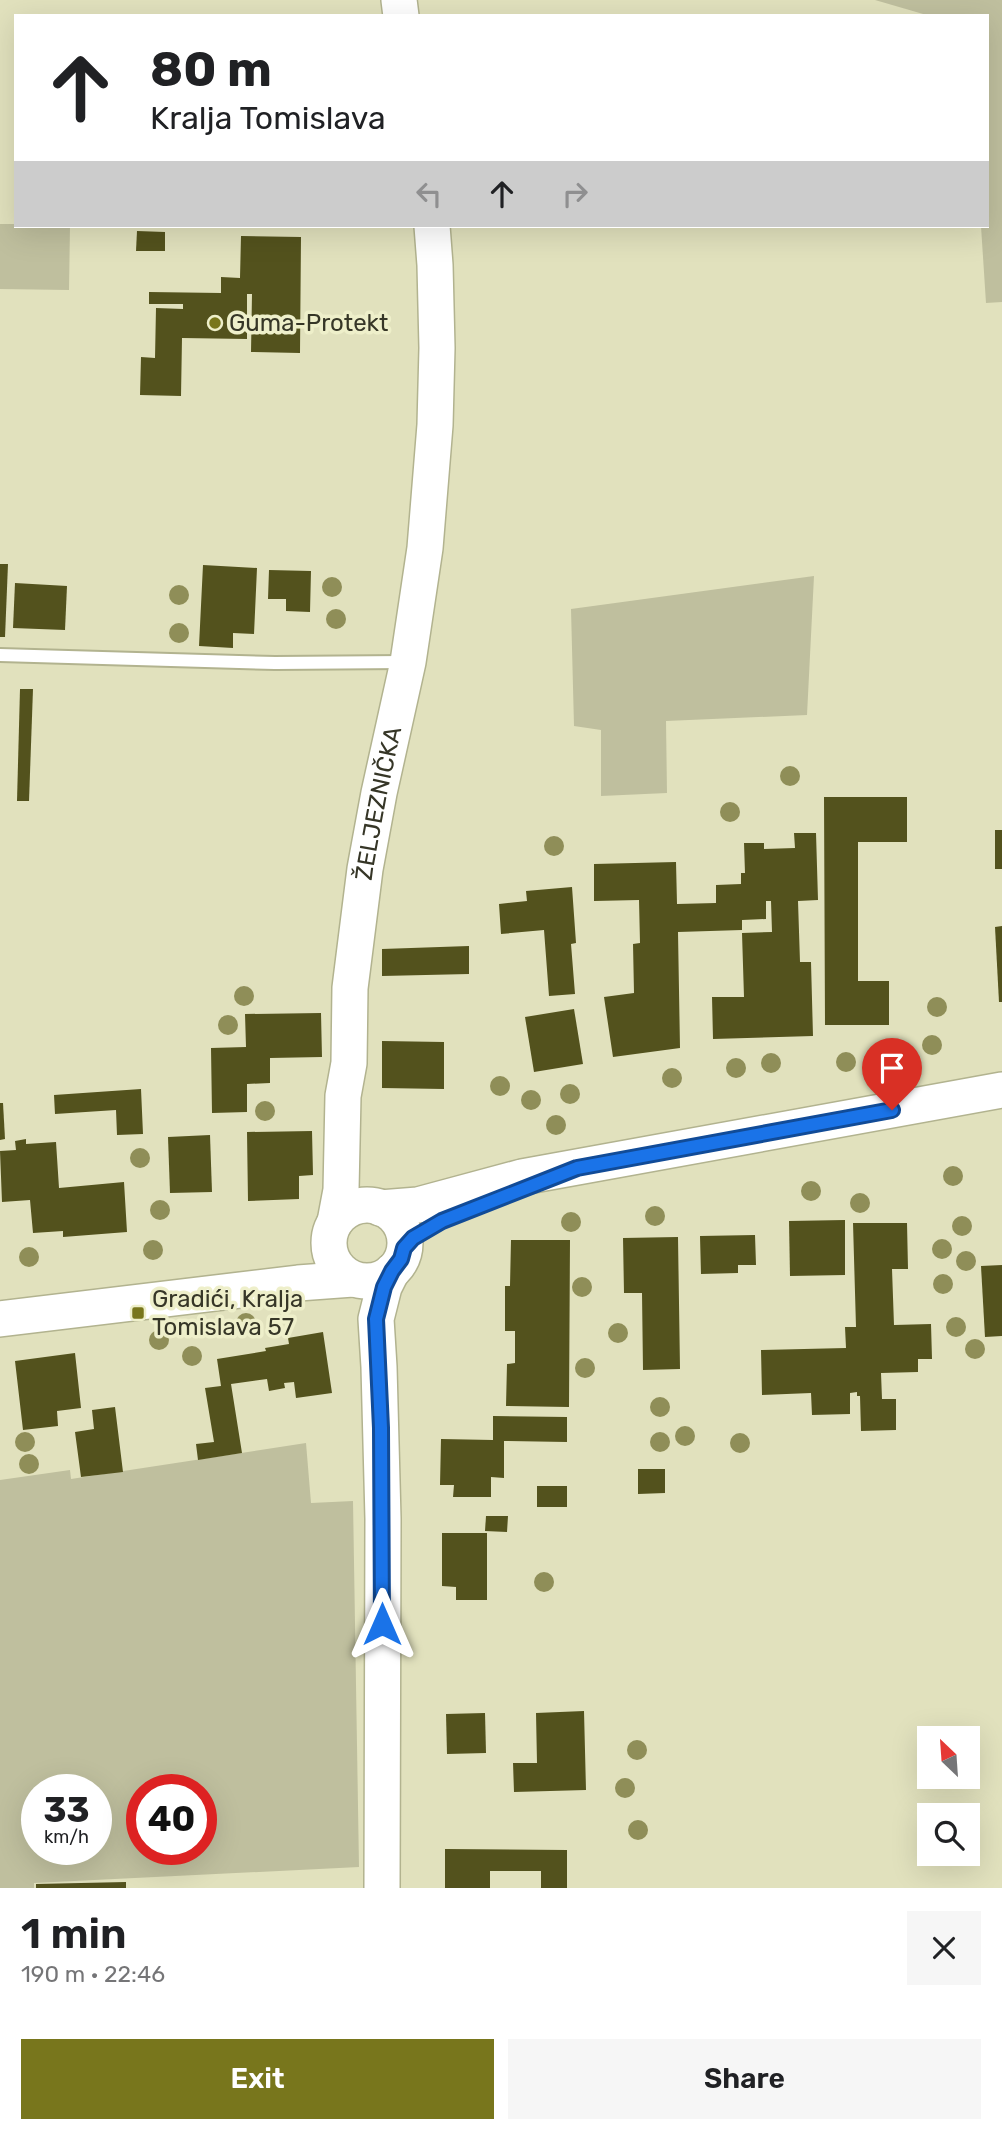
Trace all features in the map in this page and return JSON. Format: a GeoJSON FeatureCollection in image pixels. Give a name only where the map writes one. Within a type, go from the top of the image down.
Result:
{"type":"FeatureCollection","features":[{"type":"Feature","properties":{"kind":"street","name":"ŽELJEZNIČKA"},"geometry":{"type":"LineString","coordinates":[[332,1233],[341,1190],[343,1096],[349,1063],[350,988],[365,869],[408,663],[425,548],[435,425],[437,348],[432,228]]}},
{"type":"Feature","properties":{"kind":"street","name":"ŽELJEZNIČKA"},"geometry":{"type":"LineString","coordinates":[[349,1063],[363,1171],[378,1207]]}},
{"type":"Feature","properties":{"kind":"street"},"geometry":{"type":"LineString","coordinates":[[298,1283],[318,1266],[342,1214],[357,1206],[378,1207],[433,1202],[522,1177],[1002,1090]]}},
{"type":"Feature","properties":{"kind":"street"},"geometry":{"type":"LineString","coordinates":[[0,1319],[298,1283],[373,1280],[383,1277],[413,1238],[442,1221],[577,1168]]}},
{"type":"Feature","properties":{"kind":"street"},"geometry":{"type":"LineString","coordinates":[[378,1207],[393,1216],[404,1238],[398,1260],[378,1306],[376,1319],[383,1518],[382,1888]]}},
{"type":"Feature","properties":{"kind":"street"},"geometry":{"type":"LineString","coordinates":[[332,1233],[331,1255],[336,1265],[354,1279],[364,1292],[376,1319]]}},
{"type":"Feature","properties":{"kind":"lane"},"geometry":{"type":"LineString","coordinates":[[0,654],[275,663],[408,663]]}},
{"type":"Feature","properties":{"kind":"green space"},"geometry":{"type":"Polygon","coordinates":[[[875,0],[1002,0],[1002,302],[986,303],[981,228],[989,228],[989,14],[923,14],[875,0]]]}},
{"type":"Feature","properties":{"kind":"green space"},"geometry":{"type":"Polygon","coordinates":[[[0,224],[14,224],[14,228],[70,228],[69,290],[0,289],[0,224]]]}},
{"type":"Feature","properties":{"kind":"green space"},"geometry":{"type":"Polygon","coordinates":[[[814,576],[807,715],[666,721],[667,793],[601,796],[601,730],[574,726],[571,609],[814,576]]]}},
{"type":"Feature","properties":{"kind":"green space"},"geometry":{"type":"Polygon","coordinates":[[[306,1443],[311,1503],[353,1501],[359,1867],[34,1883],[34,1888],[0,1888],[0,1480],[70,1470],[71,1479],[306,1443]]]}},
{"type":"Feature","properties":{"kind":"building"},"geometry":{"type":"Polygon","coordinates":[[[137,231],[165,232],[165,251],[136,251],[137,231]]]}},
{"type":"Feature","properties":{"kind":"building"},"geometry":{"type":"Polygon","coordinates":[[[241,236],[301,237],[300,353],[251,352],[252,294],[247,294],[247,339],[182,338],[181,396],[140,395],[141,357],[155,358],[156,308],[183,309],[183,304],[149,304],[149,292],[221,293],[221,277],[240,278],[241,236]]]}},
{"type":"Feature","properties":{"kind":"building"},"geometry":{"type":"Polygon","coordinates":[[[0,564],[8,564],[5,637],[0,637],[0,564]]]}},
{"type":"Feature","properties":{"kind":"building"},"geometry":{"type":"Polygon","coordinates":[[[203,565],[257,568],[254,634],[233,633],[233,648],[199,646],[203,565]]]}},
{"type":"Feature","properties":{"kind":"building"},"geometry":{"type":"Polygon","coordinates":[[[269,570],[311,571],[310,612],[286,611],[286,599],[268,599],[269,570]]]}},
{"type":"Feature","properties":{"kind":"building"},"geometry":{"type":"Polygon","coordinates":[[[15,583],[67,586],[65,630],[13,628],[15,583]]]}},
{"type":"Feature","properties":{"kind":"building"},"geometry":{"type":"Polygon","coordinates":[[[20,689],[33,689],[29,801],[17,801],[20,689]]]}},
{"type":"Feature","properties":{"kind":"building"},"geometry":{"type":"Polygon","coordinates":[[[824,797],[907,797],[907,842],[858,842],[858,981],[889,981],[889,1025],[825,1025],[824,797]]]}},
{"type":"Feature","properties":{"kind":"building"},"geometry":{"type":"Polygon","coordinates":[[[995,830],[1002,830],[1002,869],[995,869],[995,830]]]}},
{"type":"Feature","properties":{"kind":"building"},"geometry":{"type":"Polygon","coordinates":[[[794,833],[816,833],[818,900],[798,901],[800,962],[811,962],[813,1036],[713,1039],[712,997],[744,997],[742,933],[772,932],[771,901],[766,901],[766,919],[742,920],[742,930],[678,932],[680,1048],[613,1057],[604,997],[634,993],[633,944],[640,943],[639,900],[594,901],[594,864],[676,862],[677,904],[716,903],[716,885],[741,884],[741,873],[745,873],[744,843],[764,843],[764,849],[795,848],[794,833]]]}},
{"type":"Feature","properties":{"kind":"building"},"geometry":{"type":"Polygon","coordinates":[[[572,887],[576,943],[571,944],[575,994],[549,996],[544,930],[501,934],[499,904],[527,901],[526,891],[572,887]]]}},
{"type":"Feature","properties":{"kind":"building"},"geometry":{"type":"Polygon","coordinates":[[[1002,926],[1002,1002],[999,1002],[995,927],[1002,926]]]}},
{"type":"Feature","properties":{"kind":"building"},"geometry":{"type":"Polygon","coordinates":[[[469,946],[469,974],[382,976],[382,949],[469,946]]]}},
{"type":"Feature","properties":{"kind":"building"},"geometry":{"type":"Polygon","coordinates":[[[574,1009],[583,1064],[534,1072],[525,1017],[574,1009]]]}},
{"type":"Feature","properties":{"kind":"building"},"geometry":{"type":"Polygon","coordinates":[[[321,1013],[322,1057],[270,1058],[270,1083],[247,1084],[247,1112],[212,1113],[211,1048],[246,1047],[245,1014],[321,1013]]]}},
{"type":"Feature","properties":{"kind":"building"},"geometry":{"type":"Polygon","coordinates":[[[382,1041],[444,1042],[444,1089],[382,1088],[382,1041]]]}},
{"type":"Feature","properties":{"kind":"building"},"geometry":{"type":"Polygon","coordinates":[[[141,1089],[143,1134],[117,1135],[116,1110],[55,1114],[54,1095],[141,1089]]]}},
{"type":"Feature","properties":{"kind":"building"},"geometry":{"type":"Polygon","coordinates":[[[0,1103],[3,1103],[5,1139],[0,1140],[0,1103]]]}},
{"type":"Feature","properties":{"kind":"building"},"geometry":{"type":"Polygon","coordinates":[[[312,1131],[313,1175],[299,1176],[299,1199],[248,1201],[247,1132],[312,1131]]]}},
{"type":"Feature","properties":{"kind":"building"},"geometry":{"type":"Polygon","coordinates":[[[210,1135],[212,1192],[170,1193],[168,1137],[210,1135]]]}},
{"type":"Feature","properties":{"kind":"building"},"geometry":{"type":"Polygon","coordinates":[[[26,1139],[26,1144],[56,1142],[59,1188],[124,1182],[127,1232],[63,1237],[63,1231],[33,1233],[30,1200],[2,1202],[0,1151],[16,1150],[15,1141],[26,1139]]]}},
{"type":"Feature","properties":{"kind":"building"},"geometry":{"type":"Polygon","coordinates":[[[845,1220],[845,1275],[790,1276],[789,1221],[845,1220]]]}},
{"type":"Feature","properties":{"kind":"building"},"geometry":{"type":"Polygon","coordinates":[[[853,1223],[907,1223],[908,1269],[892,1269],[894,1325],[931,1324],[932,1359],[918,1359],[918,1372],[881,1373],[882,1399],[896,1399],[896,1430],[861,1431],[860,1396],[857,1396],[857,1392],[850,1393],[850,1414],[812,1415],[811,1393],[762,1395],[761,1350],[846,1348],[845,1327],[856,1327],[853,1223]]]}},
{"type":"Feature","properties":{"kind":"building"},"geometry":{"type":"Polygon","coordinates":[[[755,1235],[756,1265],[738,1265],[738,1273],[701,1274],[700,1236],[755,1235]]]}},
{"type":"Feature","properties":{"kind":"building"},"geometry":{"type":"Polygon","coordinates":[[[678,1237],[680,1369],[643,1370],[642,1293],[624,1293],[623,1238],[678,1237]]]}},
{"type":"Feature","properties":{"kind":"building"},"geometry":{"type":"Polygon","coordinates":[[[511,1240],[570,1240],[569,1407],[506,1406],[507,1364],[515,1363],[515,1331],[505,1331],[505,1286],[510,1286],[511,1240]]]}},
{"type":"Feature","properties":{"kind":"building"},"geometry":{"type":"Polygon","coordinates":[[[1002,1265],[1002,1336],[985,1337],[981,1266],[1002,1265]]]}},
{"type":"Feature","properties":{"kind":"building"},"geometry":{"type":"Polygon","coordinates":[[[323,1332],[332,1393],[296,1398],[294,1382],[284,1383],[285,1388],[269,1391],[267,1379],[231,1384],[242,1453],[198,1460],[196,1444],[214,1442],[205,1388],[221,1386],[217,1359],[266,1351],[265,1348],[289,1344],[288,1338],[323,1332]]]}},
{"type":"Feature","properties":{"kind":"building"},"geometry":{"type":"Polygon","coordinates":[[[75,1353],[81,1408],[57,1411],[58,1426],[23,1430],[15,1361],[75,1353]]]}},
{"type":"Feature","properties":{"kind":"building"},"geometry":{"type":"Polygon","coordinates":[[[115,1407],[123,1472],[81,1477],[75,1432],[94,1429],[92,1410],[115,1407]]]}},
{"type":"Feature","properties":{"kind":"building"},"geometry":{"type":"Polygon","coordinates":[[[493,1416],[567,1417],[567,1442],[504,1441],[504,1478],[491,1477],[491,1497],[453,1497],[454,1485],[440,1485],[441,1439],[493,1440],[493,1416]]]}},
{"type":"Feature","properties":{"kind":"building"},"geometry":{"type":"Polygon","coordinates":[[[638,1469],[665,1469],[665,1493],[638,1494],[638,1469]]]}},
{"type":"Feature","properties":{"kind":"building"},"geometry":{"type":"Polygon","coordinates":[[[537,1486],[567,1486],[567,1507],[537,1507],[537,1486]]]}},
{"type":"Feature","properties":{"kind":"building"},"geometry":{"type":"Polygon","coordinates":[[[486,1516],[508,1516],[507,1532],[485,1531],[486,1516]]]}},
{"type":"Feature","properties":{"kind":"building"},"geometry":{"type":"Polygon","coordinates":[[[442,1533],[487,1533],[487,1600],[456,1600],[456,1587],[442,1586],[442,1533]]]}},
{"type":"Feature","properties":{"kind":"building"},"geometry":{"type":"Polygon","coordinates":[[[584,1711],[586,1790],[514,1792],[513,1763],[537,1763],[536,1713],[584,1711]]]}},
{"type":"Feature","properties":{"kind":"building"},"geometry":{"type":"Polygon","coordinates":[[[485,1713],[486,1753],[447,1754],[446,1714],[485,1713]]]}},
{"type":"Feature","properties":{"kind":"building"},"geometry":{"type":"Polygon","coordinates":[[[445,1849],[567,1850],[567,1888],[541,1888],[541,1871],[490,1871],[490,1888],[445,1888],[445,1849]]]}},
{"type":"Feature","properties":{"kind":"building"},"geometry":{"type":"Polygon","coordinates":[[[126,1882],[126,1888],[36,1888],[36,1884],[126,1882]]]}},
{"type":"Feature","properties":{"kind":"place","name":"Guma-Protekt"},"geometry":{"type":"Point","coordinates":[215,323]}},
{"type":"Feature","properties":{"kind":"place","name":"Gradići, Kralja Tomislava 57"},"geometry":{"type":"Point","coordinates":[138,1313]}},
{"type":"Feature","properties":{"kind":"route"},"geometry":{"type":"LineString","coordinates":[[382,1624],[383,1518],[376,1319],[384,1287],[401,1259],[404,1248],[413,1238],[442,1221],[577,1168],[892,1110]]}}]}
